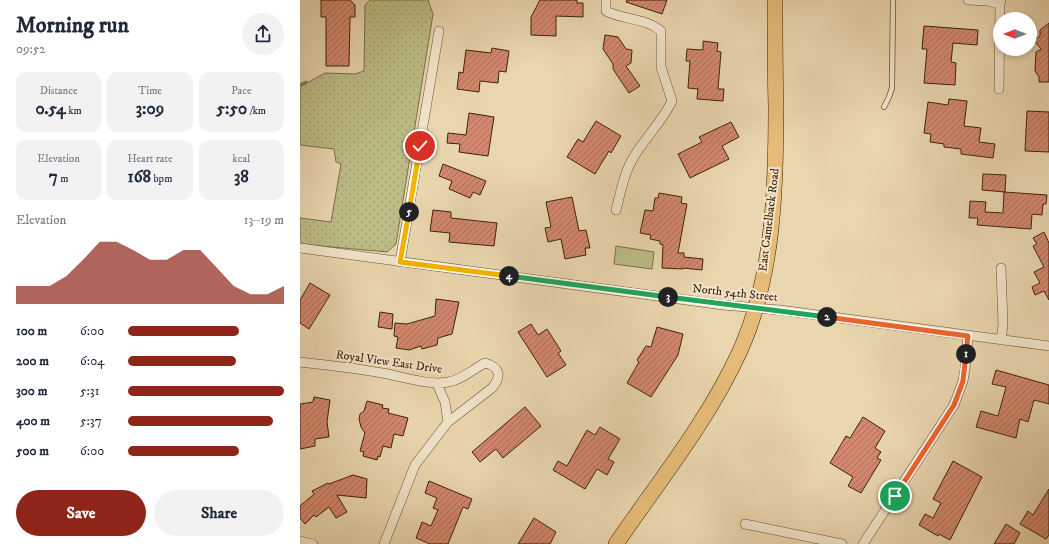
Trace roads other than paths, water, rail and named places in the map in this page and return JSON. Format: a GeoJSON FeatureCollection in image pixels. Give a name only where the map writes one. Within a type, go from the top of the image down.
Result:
{"type":"FeatureCollection","features":[{"type":"Feature","properties":{"kind":"main road","name":"East Camelback Road"},"geometry":{"type":"LineString","coordinates":[[616,544],[714,400],[740,351],[755,308],[767,253],[774,200],[776,156],[775,0]]}},
{"type":"Feature","properties":{"kind":"street"},"geometry":{"type":"LineString","coordinates":[[606,0],[606,11],[615,16],[654,25],[661,31],[661,67],[672,101],[668,110],[634,156],[624,176],[616,210]]}},
{"type":"Feature","properties":{"kind":"street"},"geometry":{"type":"LineString","coordinates":[[968,0],[1001,2],[999,89]]}},
{"type":"Feature","properties":{"kind":"street"},"geometry":{"type":"LineString","coordinates":[[400,262],[439,31]]}},
{"type":"Feature","properties":{"kind":"street","name":"North 54th Street"},"geometry":{"type":"LineString","coordinates":[[300,248],[723,305],[1049,346]]}},
{"type":"Feature","properties":{"kind":"street"},"geometry":{"type":"LineString","coordinates":[[1001,268],[1001,340]]}},
{"type":"Feature","properties":{"kind":"street"},"geometry":{"type":"LineString","coordinates":[[864,544],[954,405],[964,376],[968,336]]}},
{"type":"Feature","properties":{"kind":"street","name":"Royal View East Drive"},"geometry":{"type":"LineString","coordinates":[[300,362],[380,372],[437,384],[450,382],[465,376],[485,362],[494,365],[499,373],[498,381],[492,388],[448,422]]}},
{"type":"Feature","properties":{"kind":"street"},"geometry":{"type":"LineString","coordinates":[[384,544],[415,465],[448,422],[445,402],[437,384]]}},
{"type":"Feature","properties":{"kind":"street"},"geometry":{"type":"LineString","coordinates":[[745,524],[842,544]]}},
{"type":"Feature","properties":{"kind":"street"},"geometry":{"type":"LineString","coordinates":[[300,541],[313,544]]}},
{"type":"Feature","properties":{"kind":"lane"},"geometry":{"type":"LineString","coordinates":[[884,107],[890,97],[892,88],[892,0]]}},
{"type":"Feature","properties":{"kind":"waterway"},"geometry":{"type":"LineString","coordinates":[[300,85],[306,82]]}}]}
